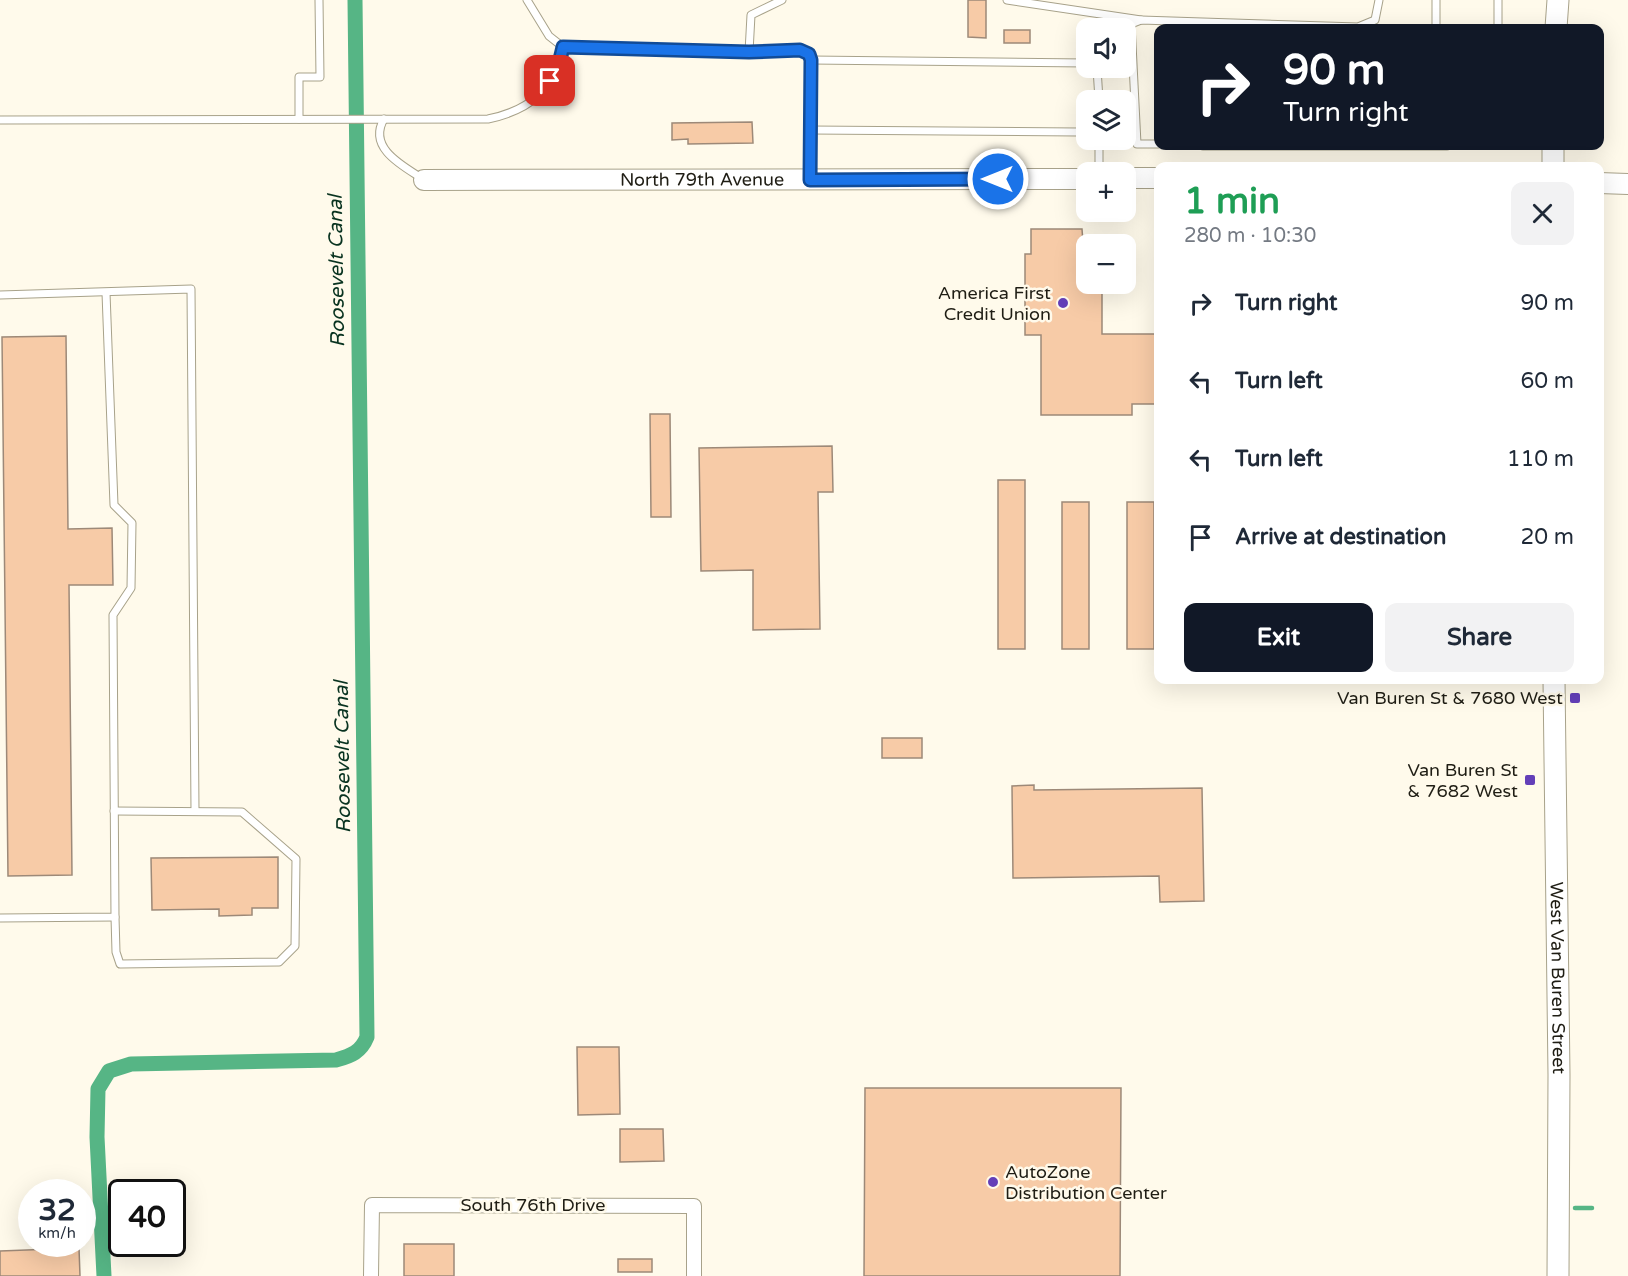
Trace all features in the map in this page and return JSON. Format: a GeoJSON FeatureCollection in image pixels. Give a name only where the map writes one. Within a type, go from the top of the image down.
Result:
{"type":"FeatureCollection","features":[{"type":"Feature","properties":{"kind":"main road"},"geometry":{"type":"LineString","coordinates":[[1556,24],[1558,0]]}},
{"type":"Feature","properties":{"kind":"main road","name":"West Van Buren Street"},"geometry":{"type":"LineString","coordinates":[[1554,684],[1559,1066],[1558,1276]]}},
{"type":"Feature","properties":{"kind":"street"},"geometry":{"type":"LineString","coordinates":[[1136,178],[1154,178]]}},
{"type":"Feature","properties":{"kind":"street","name":"North 79th Avenue"},"geometry":{"type":"LineString","coordinates":[[424,180],[1076,179]]}},
{"type":"Feature","properties":{"kind":"street"},"geometry":{"type":"LineString","coordinates":[[1604,183],[1628,184]]}},
{"type":"Feature","properties":{"kind":"street","name":"South 76th Drive"},"geometry":{"type":"LineString","coordinates":[[371,1276],[372,1205],[694,1206],[694,1276]]}},
{"type":"Feature","properties":{"kind":"lane"},"geometry":{"type":"LineString","coordinates":[[299,119],[299,77],[320,77],[319,0]]}},
{"type":"Feature","properties":{"kind":"lane"},"geometry":{"type":"LineString","coordinates":[[527,0],[549,36],[563,47],[749,52],[800,50],[809,54],[811,60],[810,180]]}},
{"type":"Feature","properties":{"kind":"lane"},"geometry":{"type":"LineString","coordinates":[[749,52],[751,15],[770,2],[782,0]]}},
{"type":"Feature","properties":{"kind":"lane"},"geometry":{"type":"LineString","coordinates":[[1007,0],[1141,20],[1265,24]]}},
{"type":"Feature","properties":{"kind":"lane"},"geometry":{"type":"LineString","coordinates":[[1365,24],[1375,20],[1379,0]]}},
{"type":"Feature","properties":{"kind":"lane"},"geometry":{"type":"LineString","coordinates":[[1436,0],[1436,24]]}},
{"type":"Feature","properties":{"kind":"lane"},"geometry":{"type":"LineString","coordinates":[[1498,0],[1498,24]]}},
{"type":"Feature","properties":{"kind":"lane"},"geometry":{"type":"LineString","coordinates":[[1141,20],[1131,24],[1130,33],[1137,144],[1154,144]]}},
{"type":"Feature","properties":{"kind":"lane"},"geometry":{"type":"LineString","coordinates":[[0,120],[488,118],[514,113],[542,93],[558,68],[563,47]]}},
{"type":"Feature","properties":{"kind":"lane"},"geometry":{"type":"LineString","coordinates":[[811,60],[1076,63]]}},
{"type":"Feature","properties":{"kind":"lane"},"geometry":{"type":"LineString","coordinates":[[384,119],[380,127],[381,143],[390,157],[424,180]]}},
{"type":"Feature","properties":{"kind":"lane"},"geometry":{"type":"LineString","coordinates":[[810,130],[1076,132]]}},
{"type":"Feature","properties":{"kind":"lane"},"geometry":{"type":"LineString","coordinates":[[0,296],[191,288],[195,811]]}},
{"type":"Feature","properties":{"kind":"lane"},"geometry":{"type":"LineString","coordinates":[[106,293],[114,505],[132,523],[131,588],[113,615],[114,811],[116,952],[120,964],[279,962],[295,946],[296,859],[242,812],[114,811]]}},
{"type":"Feature","properties":{"kind":"lane"},"geometry":{"type":"LineString","coordinates":[[0,918],[115,917]]}},
{"type":"Feature","properties":{"kind":"building"},"geometry":{"type":"Polygon","coordinates":[[[968,0],[986,0],[986,38],[968,37],[968,0]]]}},
{"type":"Feature","properties":{"kind":"building"},"geometry":{"type":"Polygon","coordinates":[[[1004,30],[1030,30],[1030,43],[1004,43],[1004,30]]]}},
{"type":"Feature","properties":{"kind":"building"},"geometry":{"type":"Polygon","coordinates":[[[752,122],[753,143],[688,144],[688,139],[672,140],[672,123],[752,122]]]}},
{"type":"Feature","properties":{"kind":"building","name":"America First Credit Union"},"geometry":{"type":"Polygon","coordinates":[[[1031,229],[1082,229],[1082,234],[1076,234],[1076,294],[1102,294],[1102,334],[1154,334],[1154,404],[1132,404],[1132,415],[1041,415],[1041,335],[1025,335],[1025,254],[1031,254],[1031,229]]]}},
{"type":"Feature","properties":{"kind":"building"},"geometry":{"type":"Polygon","coordinates":[[[66,336],[68,529],[112,528],[113,585],[69,585],[72,875],[8,876],[2,337],[66,336]]]}},
{"type":"Feature","properties":{"kind":"building"},"geometry":{"type":"Polygon","coordinates":[[[650,414],[670,414],[671,517],[651,517],[650,414]]]}},
{"type":"Feature","properties":{"kind":"building"},"geometry":{"type":"Polygon","coordinates":[[[832,446],[833,492],[818,492],[820,629],[753,630],[753,570],[701,571],[699,448],[832,446]]]}},
{"type":"Feature","properties":{"kind":"building"},"geometry":{"type":"Polygon","coordinates":[[[998,480],[1025,480],[1025,649],[998,649],[998,480]]]}},
{"type":"Feature","properties":{"kind":"building"},"geometry":{"type":"Polygon","coordinates":[[[1062,502],[1089,502],[1089,649],[1062,649],[1062,502]]]}},
{"type":"Feature","properties":{"kind":"building"},"geometry":{"type":"Polygon","coordinates":[[[1127,502],[1154,502],[1154,649],[1127,649],[1127,502]]]}},
{"type":"Feature","properties":{"kind":"building"},"geometry":{"type":"Polygon","coordinates":[[[882,738],[922,738],[922,758],[882,758],[882,738]]]}},
{"type":"Feature","properties":{"kind":"building"},"geometry":{"type":"Polygon","coordinates":[[[1034,785],[1034,790],[1202,788],[1204,901],[1160,902],[1159,876],[1013,878],[1012,786],[1034,785]]]}},
{"type":"Feature","properties":{"kind":"building"},"geometry":{"type":"Polygon","coordinates":[[[278,857],[278,908],[252,908],[252,915],[219,916],[219,909],[152,910],[151,858],[278,857]]]}},
{"type":"Feature","properties":{"kind":"building"},"geometry":{"type":"Polygon","coordinates":[[[577,1047],[619,1047],[620,1114],[578,1115],[577,1047]]]}},
{"type":"Feature","properties":{"kind":"building","name":"AutoZone Distribution Center"},"geometry":{"type":"Polygon","coordinates":[[[865,1088],[1121,1088],[1120,1276],[864,1276],[865,1088]]]}},
{"type":"Feature","properties":{"kind":"building"},"geometry":{"type":"Polygon","coordinates":[[[620,1129],[663,1129],[664,1161],[620,1162],[620,1129]]]}},
{"type":"Feature","properties":{"kind":"building"},"geometry":{"type":"Polygon","coordinates":[[[404,1244],[454,1244],[454,1276],[404,1276],[404,1244]]]}},
{"type":"Feature","properties":{"kind":"building"},"geometry":{"type":"Polygon","coordinates":[[[18,1250],[18,1257],[79,1257],[80,1276],[0,1276],[0,1251],[18,1250]]]}},
{"type":"Feature","properties":{"kind":"building"},"geometry":{"type":"Polygon","coordinates":[[[618,1259],[652,1259],[652,1272],[618,1272],[618,1259]]]}},
{"type":"Feature","properties":{"kind":"waterway","name":"Roosevelt Canal"},"geometry":{"type":"LineString","coordinates":[[104,1276],[97,1137],[98,1089],[109,1071],[131,1064],[336,1060],[355,1053],[367,1037],[355,0]]}},
{"type":"Feature","properties":{"kind":"waterway"},"geometry":{"type":"LineString","coordinates":[[1575,1208],[1592,1208]]}},
{"type":"Feature","properties":{"kind":"place","name":"America First Credit Union"},"geometry":{"type":"Point","coordinates":[1063,303]}},
{"type":"Feature","properties":{"kind":"place","name":"Van Buren St & 7680 West"},"geometry":{"type":"Point","coordinates":[1575,698]}},
{"type":"Feature","properties":{"kind":"place","name":"Van Buren St & 7682 West"},"geometry":{"type":"Point","coordinates":[1530,780]}},
{"type":"Feature","properties":{"kind":"place","name":"AutoZone Distribution Center"},"geometry":{"type":"Point","coordinates":[993,1182]}},
{"type":"Feature","properties":{"kind":"route"},"geometry":{"type":"LineString","coordinates":[[550,81],[558,68],[563,47],[749,52],[800,50],[809,54],[811,60],[810,180],[998,179]]}}]}
